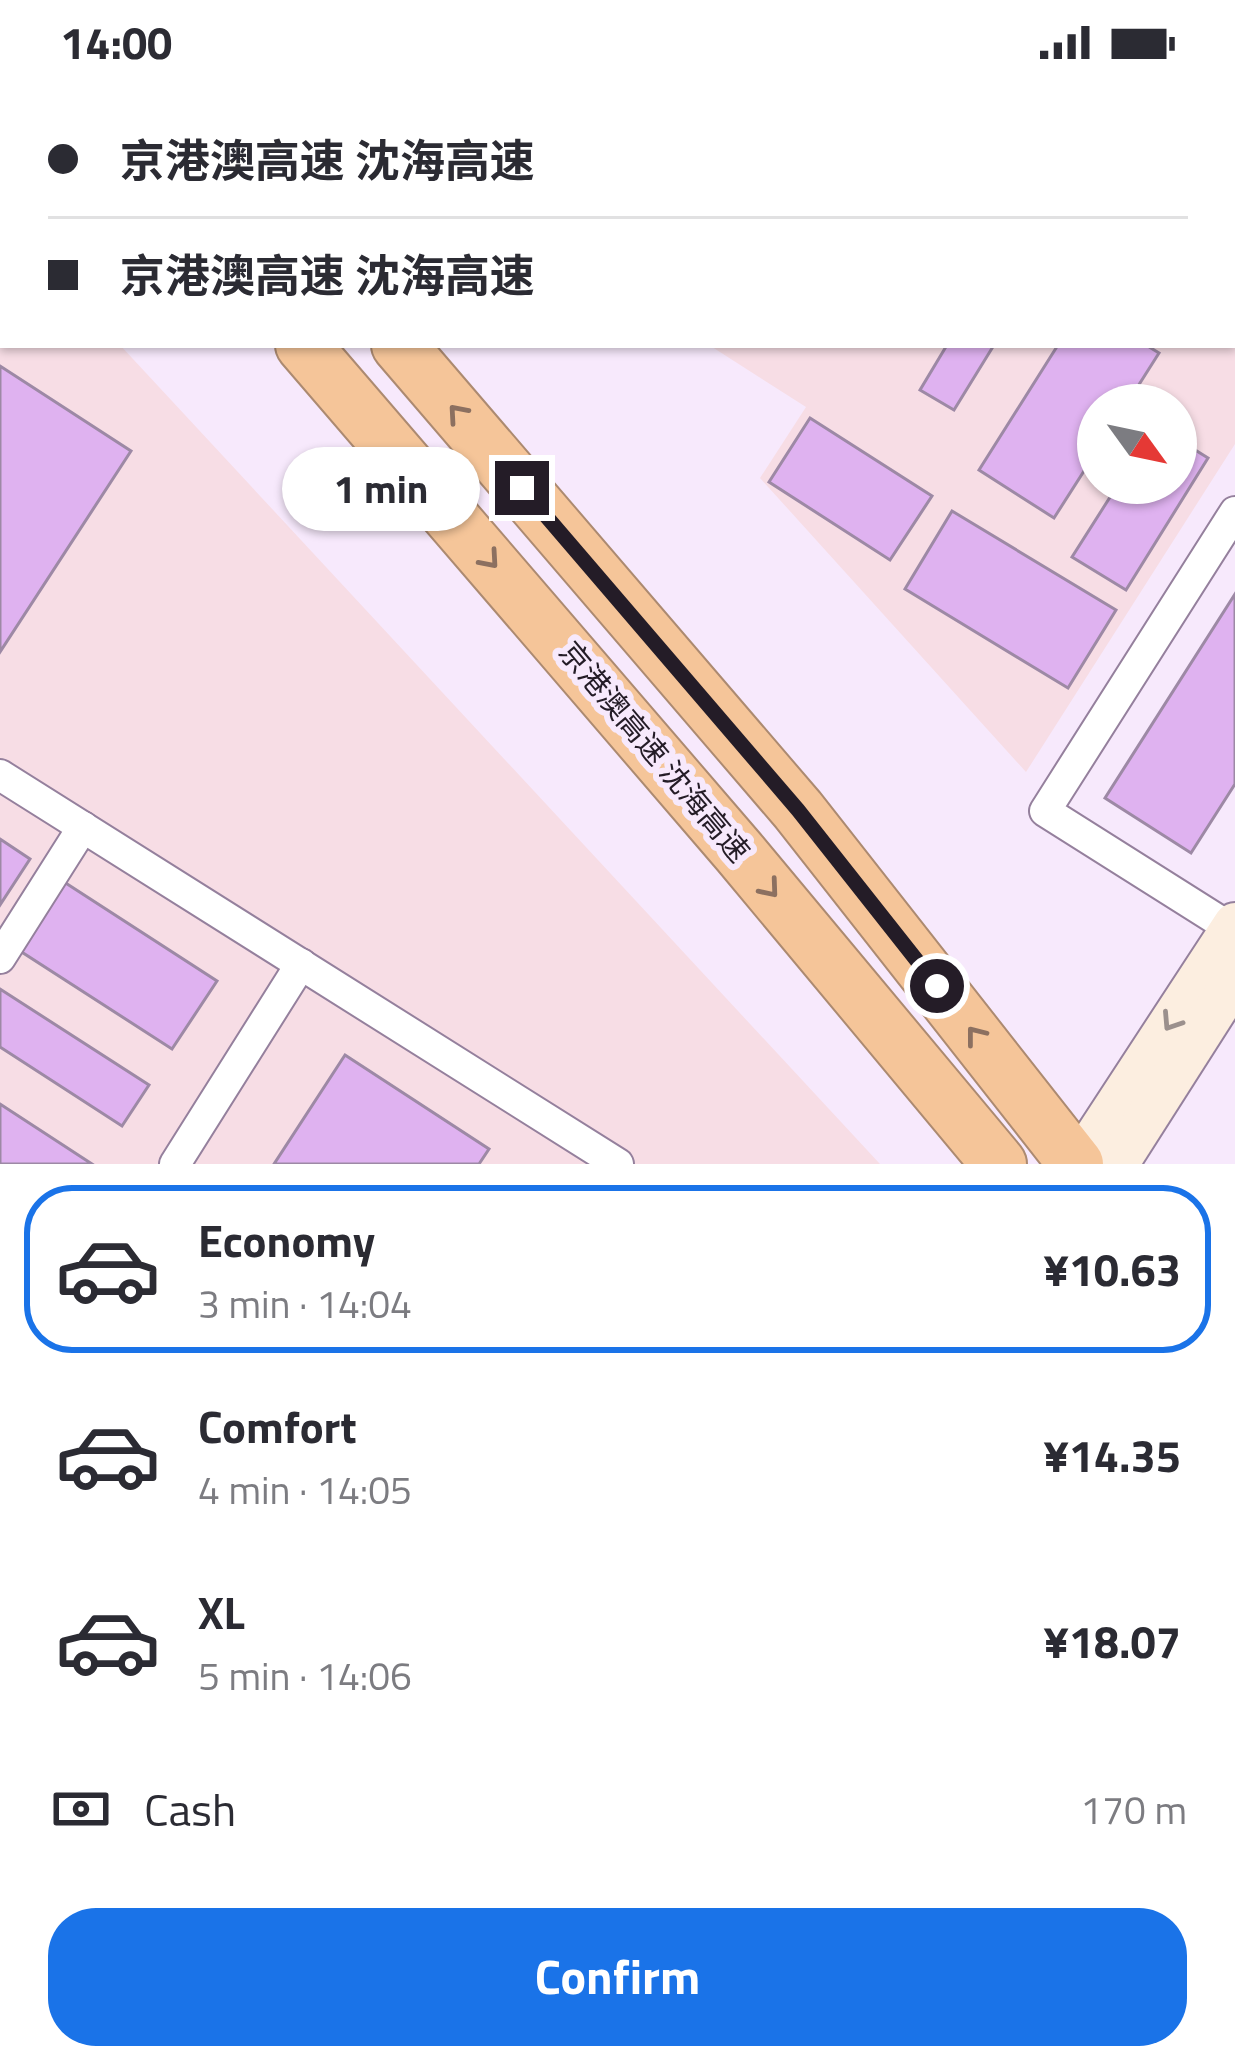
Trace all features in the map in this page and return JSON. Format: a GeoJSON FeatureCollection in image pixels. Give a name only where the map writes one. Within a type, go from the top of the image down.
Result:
{"type":"FeatureCollection","features":[{"type":"Feature","properties":{"kind":"highway","name":"京港澳高速 沈海高速"},"geometry":{"type":"LineString","coordinates":[[307,348],[724,834],[999,1164]]}},
{"type":"Feature","properties":{"kind":"highway"},"geometry":{"type":"LineString","coordinates":[[402,348],[798,810],[1067,1152]]}},
{"type":"Feature","properties":{"kind":"main road"},"geometry":{"type":"LineString","coordinates":[[1067,1152],[1233,927]]}},
{"type":"Feature","properties":{"kind":"main road"},"geometry":{"type":"LineString","coordinates":[[1117,1164],[1235,979]]}},
{"type":"Feature","properties":{"kind":"street"},"geometry":{"type":"LineString","coordinates":[[1233,927],[1045,811],[1235,512]]}},
{"type":"Feature","properties":{"kind":"street"},"geometry":{"type":"LineString","coordinates":[[0,775],[619,1164]]}},
{"type":"Feature","properties":{"kind":"street"},"geometry":{"type":"LineString","coordinates":[[0,958],[83,827]]}},
{"type":"Feature","properties":{"kind":"street"},"geometry":{"type":"LineString","coordinates":[[176,1164],[301,964]]}},
{"type":"Feature","properties":{"kind":"shaded area"},"geometry":{"type":"Polygon","coordinates":[[[0,348],[123,348],[880,1164],[0,1164],[0,348]]]}},
{"type":"Feature","properties":{"kind":"shaded area"},"geometry":{"type":"Polygon","coordinates":[[[714,348],[1235,348],[1235,444],[1197,504],[1197,384],[1077,384],[1077,504],[1197,504],[1026,772],[760,478],[806,407],[714,348]]]}},
{"type":"Feature","properties":{"kind":"building"},"geometry":{"type":"Polygon","coordinates":[[[945,348],[992,348],[954,410],[920,390],[945,348]]]}},
{"type":"Feature","properties":{"kind":"building"},"geometry":{"type":"Polygon","coordinates":[[[1056,348],[1151,348],[1159,353],[1139,384],[1077,384],[1077,482],[1054,518],[979,470],[1056,348]]]}},
{"type":"Feature","properties":{"kind":"building"},"geometry":{"type":"Polygon","coordinates":[[[0,366],[131,451],[0,652],[0,366]]]}},
{"type":"Feature","properties":{"kind":"building"},"geometry":{"type":"Polygon","coordinates":[[[810,418],[932,496],[890,560],[769,482],[810,418]]]}},
{"type":"Feature","properties":{"kind":"building"},"geometry":{"type":"Polygon","coordinates":[[[1197,451],[1208,458],[1197,476],[1197,451]]]}},
{"type":"Feature","properties":{"kind":"building"},"geometry":{"type":"Polygon","coordinates":[[[1106,504],[1179,504],[1126,590],[1072,557],[1106,504]]]}},
{"type":"Feature","properties":{"kind":"building"},"geometry":{"type":"Polygon","coordinates":[[[952,511],[1116,610],[1068,688],[905,589],[952,511]]]}},
{"type":"Feature","properties":{"kind":"building"},"geometry":{"type":"Polygon","coordinates":[[[1235,594],[1235,784],[1191,853],[1105,798],[1235,594]]]}},
{"type":"Feature","properties":{"kind":"building"},"geometry":{"type":"Polygon","coordinates":[[[0,839],[30,859],[0,905],[0,839]]]}},
{"type":"Feature","properties":{"kind":"building"},"geometry":{"type":"Polygon","coordinates":[[[61,880],[217,981],[172,1049],[17,949],[61,880]]]}},
{"type":"Feature","properties":{"kind":"building"},"geometry":{"type":"Polygon","coordinates":[[[0,989],[149,1085],[122,1126],[0,1047],[0,989]]]}},
{"type":"Feature","properties":{"kind":"building"},"geometry":{"type":"Polygon","coordinates":[[[345,1055],[489,1149],[479,1164],[274,1164],[345,1055]]]}},
{"type":"Feature","properties":{"kind":"building"},"geometry":{"type":"Polygon","coordinates":[[[0,1104],[92,1164],[0,1164],[0,1104]]]}},
{"type":"Feature","properties":{"kind":"route"},"geometry":{"type":"LineString","coordinates":[[522,488],[798,810],[937,986]]}}]}
